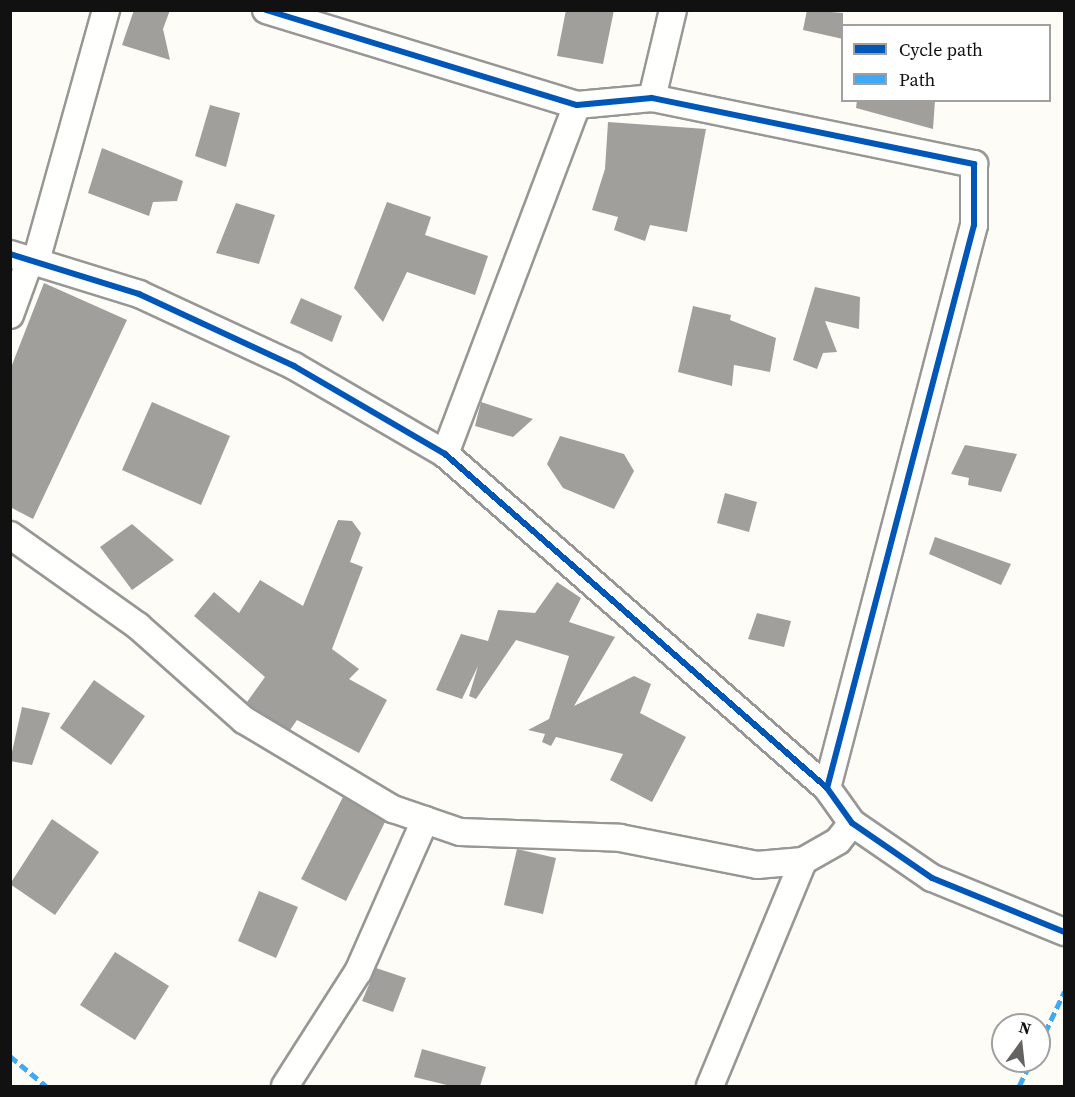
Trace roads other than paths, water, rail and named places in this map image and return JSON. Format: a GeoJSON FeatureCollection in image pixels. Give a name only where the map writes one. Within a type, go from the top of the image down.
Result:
{"type":"FeatureCollection","features":[{"type":"Feature","properties":{"kind":"street"},"geometry":{"type":"LineString","coordinates":[[10,315],[25,258],[106,10]]}},
{"type":"Feature","properties":{"kind":"street"},"geometry":{"type":"LineString","coordinates":[[266,10],[578,105],[652,98],[974,164],[974,225],[827,788]]}},
{"type":"Feature","properties":{"kind":"street"},"geometry":{"type":"LineString","coordinates":[[652,98],[673,10]]}},
{"type":"Feature","properties":{"kind":"street"},"geometry":{"type":"LineString","coordinates":[[445,454],[578,105]]}},
{"type":"Feature","properties":{"kind":"street"},"geometry":{"type":"LineString","coordinates":[[25,258],[139,294],[294,366],[445,454],[827,788],[852,823],[932,878],[1065,932]]}},
{"type":"Feature","properties":{"kind":"street"},"geometry":{"type":"LineString","coordinates":[[10,535],[138,626],[244,720],[393,809],[460,832],[620,838],[757,865],[803,861],[838,841],[852,823]]}},
{"type":"Feature","properties":{"kind":"street"},"geometry":{"type":"LineString","coordinates":[[285,1086],[358,972],[425,820]]}},
{"type":"Feature","properties":{"kind":"street"},"geometry":{"type":"LineString","coordinates":[[710,1086],[803,861]]}}]}
